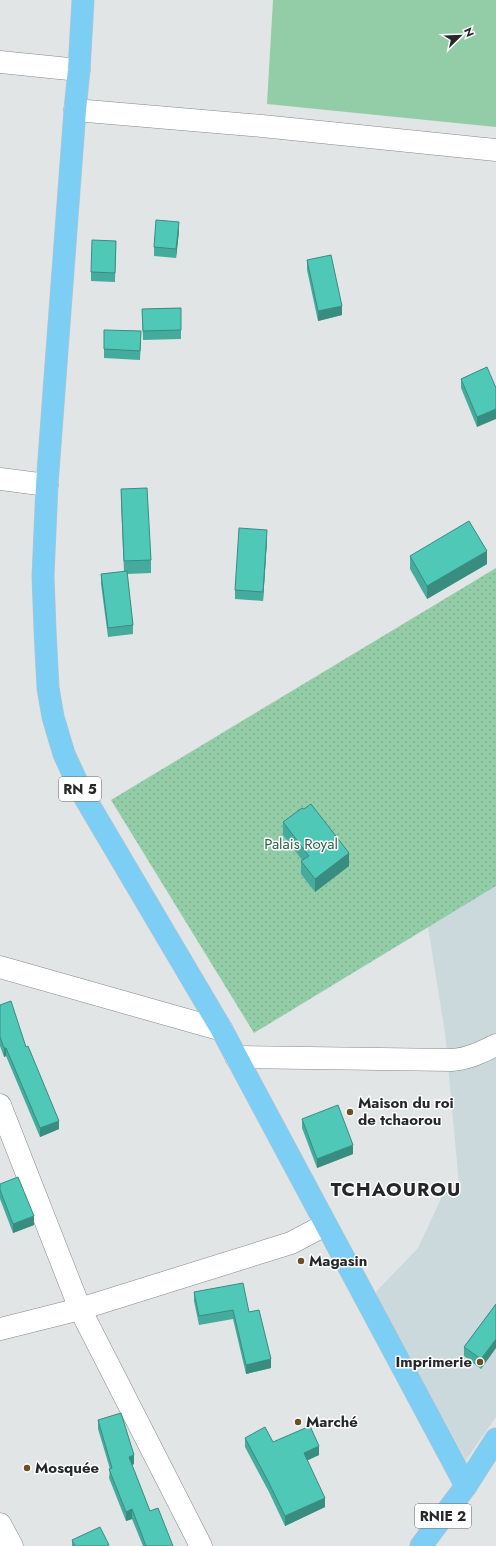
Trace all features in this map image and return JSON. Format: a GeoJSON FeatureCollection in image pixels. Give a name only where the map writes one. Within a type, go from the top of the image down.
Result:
{"type":"FeatureCollection","features":[{"type":"Feature","properties":{"kind":"main road","name":"RN 5"},"geometry":{"type":"LineString","coordinates":[[83,0],[47,485],[43,576],[48,688],[53,717],[64,754],[82,793],[222,1030],[466,1486]]}},
{"type":"Feature","properties":{"kind":"main road","name":"RNIE 2"},"geometry":{"type":"LineString","coordinates":[[421,1546],[466,1486],[496,1439]]}},
{"type":"Feature","properties":{"kind":"street"},"geometry":{"type":"LineString","coordinates":[[0,62],[79,70]]}},
{"type":"Feature","properties":{"kind":"street"},"geometry":{"type":"LineString","coordinates":[[74,110],[262,126],[496,150]]}},
{"type":"Feature","properties":{"kind":"street"},"geometry":{"type":"LineString","coordinates":[[0,479],[47,485]]}},
{"type":"Feature","properties":{"kind":"street"},"geometry":{"type":"LineString","coordinates":[[0,968],[222,1030]]}},
{"type":"Feature","properties":{"kind":"street"},"geometry":{"type":"LineString","coordinates":[[236,1057],[462,1060],[496,1045]]}},
{"type":"Feature","properties":{"kind":"street"},"geometry":{"type":"LineString","coordinates":[[0,1105],[80,1309],[201,1546]]}},
{"type":"Feature","properties":{"kind":"street"},"geometry":{"type":"LineString","coordinates":[[0,1329],[80,1309],[291,1243],[325,1225]]}},
{"type":"Feature","properties":{"kind":"street"},"geometry":{"type":"LineString","coordinates":[[0,1524],[12,1546]]}},
{"type":"Feature","properties":{"kind":"shaded area"},"geometry":{"type":"Polygon","coordinates":[[[496,886],[496,1417],[466,1460],[374,1294],[418,1248],[446,1188],[459,1184],[445,1033],[428,927],[496,886]]]}},
{"type":"Feature","properties":{"kind":"green space"},"geometry":{"type":"Polygon","coordinates":[[[273,0],[496,0],[496,127],[267,104],[273,0]]]}},
{"type":"Feature","properties":{"kind":"green space","name":"Palais Royal"},"geometry":{"type":"Polygon","coordinates":[[[496,568],[496,886],[254,1033],[111,800],[496,568]]]}},
{"type":"Feature","properties":{"kind":"building"},"geometry":{"type":"Polygon","coordinates":[[[156,220],[179,222],[176,249],[154,247],[156,220]]]}},
{"type":"Feature","properties":{"kind":"building"},"geometry":{"type":"Polygon","coordinates":[[[92,240],[116,241],[115,273],[91,272],[92,240]]]}},
{"type":"Feature","properties":{"kind":"building"},"geometry":{"type":"Polygon","coordinates":[[[331,255],[342,306],[318,311],[307,260],[331,255]]]}},
{"type":"Feature","properties":{"kind":"building"},"geometry":{"type":"Polygon","coordinates":[[[181,308],[181,330],[143,331],[142,309],[181,308]]]}},
{"type":"Feature","properties":{"kind":"building"},"geometry":{"type":"Polygon","coordinates":[[[104,330],[141,331],[140,351],[104,349],[104,330]]]}},
{"type":"Feature","properties":{"kind":"building"},"geometry":{"type":"Polygon","coordinates":[[[487,367],[496,388],[496,409],[477,417],[461,379],[487,367]]]}},
{"type":"Feature","properties":{"kind":"building"},"geometry":{"type":"Polygon","coordinates":[[[147,488],[151,560],[124,561],[121,489],[147,488]]]}},
{"type":"Feature","properties":{"kind":"building"},"geometry":{"type":"Polygon","coordinates":[[[469,521],[487,551],[427,586],[410,556],[469,521]]]}},
{"type":"Feature","properties":{"kind":"building"},"geometry":{"type":"Polygon","coordinates":[[[239,528],[267,530],[263,592],[235,590],[239,528]]]}},
{"type":"Feature","properties":{"kind":"building"},"geometry":{"type":"Polygon","coordinates":[[[127,571],[133,625],[108,628],[101,574],[127,571]]]}},
{"type":"Feature","properties":{"kind":"building"},"geometry":{"type":"Polygon","coordinates":[[[311,804],[349,853],[315,879],[301,861],[309,856],[283,822],[302,808],[304,809],[311,804]]]}},
{"type":"Feature","properties":{"kind":"building"},"geometry":{"type":"Polygon","coordinates":[[[11,1001],[26,1047],[28,1046],[59,1121],[40,1128],[0,1037],[0,1005],[11,1001]]]}},
{"type":"Feature","properties":{"kind":"building"},"geometry":{"type":"Polygon","coordinates":[[[338,1105],[353,1145],[317,1159],[302,1119],[338,1105]]]}},
{"type":"Feature","properties":{"kind":"building"},"geometry":{"type":"Polygon","coordinates":[[[18,1177],[34,1216],[13,1224],[0,1190],[0,1184],[18,1177]]]}},
{"type":"Feature","properties":{"kind":"building"},"geometry":{"type":"Polygon","coordinates":[[[243,1283],[249,1312],[259,1310],[271,1359],[246,1365],[233,1310],[199,1316],[194,1292],[243,1283]]]}},
{"type":"Feature","properties":{"kind":"building"},"geometry":{"type":"Polygon","coordinates":[[[496,1304],[496,1339],[481,1359],[464,1347],[496,1304]]]}},
{"type":"Feature","properties":{"kind":"building"},"geometry":{"type":"Polygon","coordinates":[[[121,1413],[134,1455],[129,1457],[150,1511],[158,1508],[173,1546],[146,1546],[132,1509],[126,1512],[109,1469],[112,1468],[98,1420],[121,1413]]]}},
{"type":"Feature","properties":{"kind":"building"},"geometry":{"type":"Polygon","coordinates":[[[310,1426],[319,1446],[304,1453],[325,1498],[285,1516],[245,1438],[265,1427],[273,1442],[310,1426]]]}},
{"type":"Feature","properties":{"kind":"building"},"geometry":{"type":"Polygon","coordinates":[[[100,1527],[109,1545],[75,1546],[72,1540],[100,1527]]]}},
{"type":"Feature","properties":{"kind":"place","name":"Maison du roi de tchaorou"},"geometry":{"type":"Point","coordinates":[350,1112]}},
{"type":"Feature","properties":{"kind":"place","name":"Magasin"},"geometry":{"type":"Point","coordinates":[301,1261]}},
{"type":"Feature","properties":{"kind":"place","name":"Imprimerie"},"geometry":{"type":"Point","coordinates":[480,1362]}},
{"type":"Feature","properties":{"kind":"place","name":"Marché"},"geometry":{"type":"Point","coordinates":[298,1422]}},
{"type":"Feature","properties":{"kind":"place","name":"Mosquée"},"geometry":{"type":"Point","coordinates":[27,1468]}},
{"type":"Feature","properties":{"kind":"district","name":"TCHAOUROU"},"geometry":{"type":"Point","coordinates":[396,1189]}}]}
